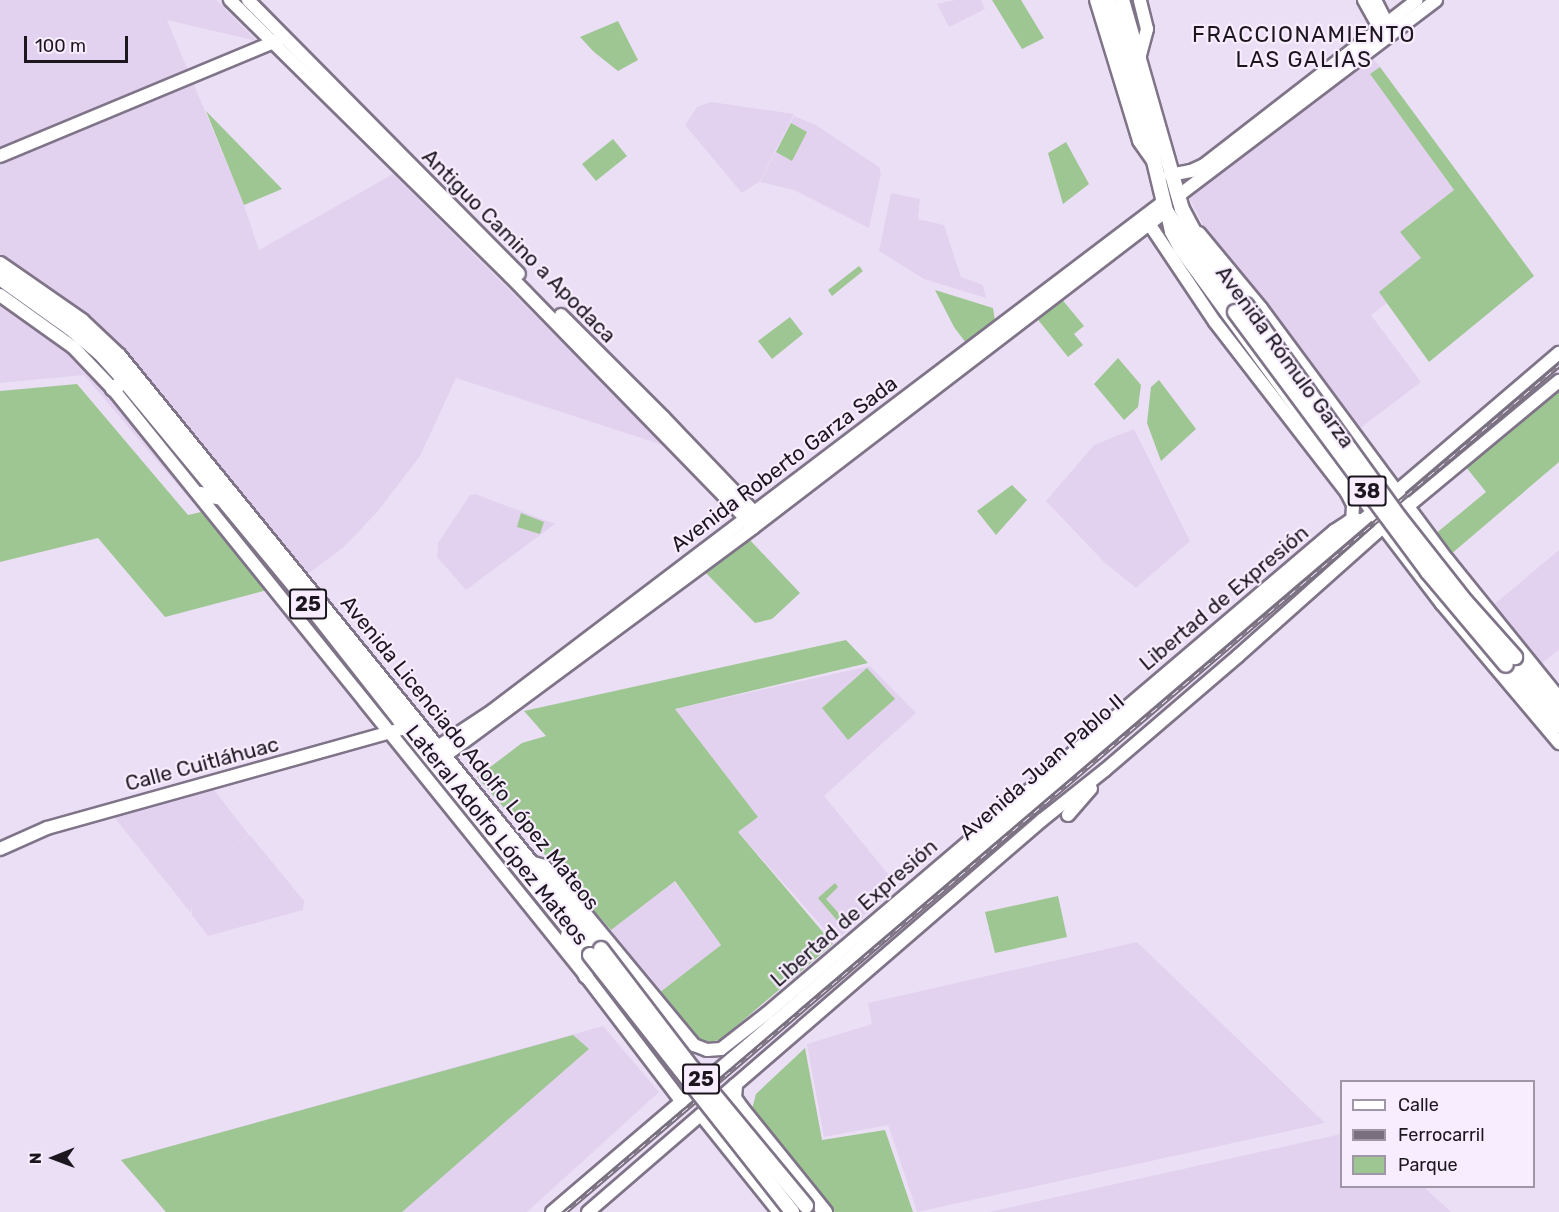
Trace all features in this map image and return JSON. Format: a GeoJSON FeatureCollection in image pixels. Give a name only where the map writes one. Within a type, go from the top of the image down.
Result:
{"type":"FeatureCollection","features":[{"type":"Feature","properties":{"kind":"highway"},"geometry":{"type":"LineString","coordinates":[[1531,684],[1559,725]]}},
{"type":"Feature","properties":{"kind":"main road","name":"Avenida Rómulo Garza"},"geometry":{"type":"LineString","coordinates":[[1108,0],[1165,209],[1511,661],[1559,713]]}},
{"type":"Feature","properties":{"kind":"main road","name":"Avenida Rómulo Garza"},"geometry":{"type":"LineString","coordinates":[[1122,0],[1170,175],[1178,196],[1193,230],[1240,308]]}},
{"type":"Feature","properties":{"kind":"main road","name":"Avenida Licenciado Adolfo López Mateos"},"geometry":{"type":"LineString","coordinates":[[0,264],[82,321],[119,356],[410,723]]}},
{"type":"Feature","properties":{"kind":"main road","name":"Avenida Licenciado Adolfo López Mateos"},"geometry":{"type":"LineString","coordinates":[[0,278],[31,308],[96,350],[118,384],[222,498],[410,723],[562,919],[596,952],[809,1209]]}},
{"type":"Feature","properties":{"kind":"main road"},"geometry":{"type":"LineString","coordinates":[[118,384],[131,376],[148,391]]}},
{"type":"Feature","properties":{"kind":"main road"},"geometry":{"type":"LineString","coordinates":[[200,494],[222,498]]}},
{"type":"Feature","properties":{"kind":"main road","name":"Avenida Rómulo Garza"},"geometry":{"type":"LineString","coordinates":[[1531,684],[1559,735]]}},
{"type":"Feature","properties":{"kind":"main road"},"geometry":{"type":"LineString","coordinates":[[1531,684],[1559,704]]}},
{"type":"Feature","properties":{"kind":"main road","name":"Avenida Licenciado Adolfo López Mateos"},"geometry":{"type":"LineString","coordinates":[[436,755],[530,862],[792,1212]]}},
{"type":"Feature","properties":{"kind":"main road"},"geometry":{"type":"LineString","coordinates":[[562,919],[586,976]]}},
{"type":"Feature","properties":{"kind":"main road"},"geometry":{"type":"LineString","coordinates":[[735,1086],[734,1098],[741,1108],[825,1212]]}},
{"type":"Feature","properties":{"kind":"street"},"geometry":{"type":"LineString","coordinates":[[230,0],[754,520]]}},
{"type":"Feature","properties":{"kind":"street","name":"Antiguo Camino a Apodaca"},"geometry":{"type":"LineString","coordinates":[[248,0],[663,417],[754,520]]}},
{"type":"Feature","properties":{"kind":"street","name":"Avenida Rómulo Garza"},"geometry":{"type":"LineString","coordinates":[[1096,0],[1138,141],[1153,161]]}},
{"type":"Feature","properties":{"kind":"street"},"geometry":{"type":"LineString","coordinates":[[1139,58],[1148,29],[1140,0]]}},
{"type":"Feature","properties":{"kind":"street"},"geometry":{"type":"LineString","coordinates":[[1364,0],[1386,32]]}},
{"type":"Feature","properties":{"kind":"street"},"geometry":{"type":"LineString","coordinates":[[1375,0],[1386,32]]}},
{"type":"Feature","properties":{"kind":"street"},"geometry":{"type":"LineString","coordinates":[[1178,196],[1386,32],[1418,0]]}},
{"type":"Feature","properties":{"kind":"street"},"geometry":{"type":"LineString","coordinates":[[1170,175],[1191,171],[1204,165],[1386,32],[1436,0]]}},
{"type":"Feature","properties":{"kind":"street"},"geometry":{"type":"LineString","coordinates":[[0,156],[284,36]]}},
{"type":"Feature","properties":{"kind":"street","name":"Avenida Rómulo Garza"},"geometry":{"type":"LineString","coordinates":[[1165,209],[1171,232],[1180,249],[1358,492],[1358,518],[1383,527],[1559,744]]}},
{"type":"Feature","properties":{"kind":"street","name":"Avenida Roberto Garza Sada"},"geometry":{"type":"LineString","coordinates":[[912,397],[1150,225],[1165,209]]}},
{"type":"Feature","properties":{"kind":"street","name":"Avenida Roberto Garza Sada"},"geometry":{"type":"LineString","coordinates":[[436,755],[754,520],[1074,272],[1165,209]]}},
{"type":"Feature","properties":{"kind":"street"},"geometry":{"type":"LineString","coordinates":[[1150,225],[1227,338],[1347,493],[1358,518]]}},
{"type":"Feature","properties":{"kind":"street","name":"Avenida Rómulo Garza"},"geometry":{"type":"LineString","coordinates":[[1193,230],[1205,236],[1342,415],[1447,559],[1559,698]]}},
{"type":"Feature","properties":{"kind":"street"},"geometry":{"type":"LineString","coordinates":[[0,295],[31,308]]}},
{"type":"Feature","properties":{"kind":"street","name":"Avenida Juan Pablo II"},"geometry":{"type":"LineString","coordinates":[[552,1212],[965,859],[1358,518],[1398,491],[1559,353]]}},
{"type":"Feature","properties":{"kind":"street","name":"Avenida Juan Pablo II"},"geometry":{"type":"LineString","coordinates":[[588,1212],[1042,820],[1105,770],[1383,527],[1559,381]]}},
{"type":"Feature","properties":{"kind":"street","name":"Lateral Adolfo López Mateos"},"geometry":{"type":"LineString","coordinates":[[118,384],[278,594],[586,976],[682,1102]]}},
{"type":"Feature","properties":{"kind":"street"},"geometry":{"type":"LineString","coordinates":[[1318,438],[1327,439],[1333,435],[1340,428],[1342,415]]}},
{"type":"Feature","properties":{"kind":"street"},"geometry":{"type":"LineString","coordinates":[[1386,475],[1419,473]]}},
{"type":"Feature","properties":{"kind":"street"},"geometry":{"type":"LineString","coordinates":[[1358,492],[1358,518]]}},
{"type":"Feature","properties":{"kind":"street","name":"Libertad de Expresión"},"geometry":{"type":"LineString","coordinates":[[530,862],[548,869],[694,1045],[707,1050],[727,1046],[1334,531],[1358,518]]}},
{"type":"Feature","properties":{"kind":"street"},"geometry":{"type":"LineString","coordinates":[[1418,572],[1421,562],[1429,556],[1439,555],[1447,559]]}},
{"type":"Feature","properties":{"kind":"street","name":"Calle Cuitláhuac"},"geometry":{"type":"LineString","coordinates":[[0,849],[47,828],[388,732],[410,723]]}},
{"type":"Feature","properties":{"kind":"street"},"geometry":{"type":"LineString","coordinates":[[1034,786],[1070,768]]}},
{"type":"Feature","properties":{"kind":"street"},"geometry":{"type":"LineString","coordinates":[[1068,815],[1105,770]]}},
{"type":"Feature","properties":{"kind":"street"},"geometry":{"type":"LineString","coordinates":[[902,896],[910,895],[951,865],[965,859]]}},
{"type":"Feature","properties":{"kind":"street"},"geometry":{"type":"LineString","coordinates":[[829,974],[868,926]]}},
{"type":"Feature","properties":{"kind":"street"},"geometry":{"type":"LineString","coordinates":[[712,1130],[721,1112],[741,1108]]}},
{"type":"Feature","properties":{"kind":"street"},"geometry":{"type":"LineString","coordinates":[[701,1115],[779,1212]]}},
{"type":"Feature","properties":{"kind":"shaded area"},"geometry":{"type":"Polygon","coordinates":[[[0,0],[216,0],[257,41],[167,20],[244,205],[259,250],[393,174],[666,446],[456,378],[420,456],[378,511],[344,547],[309,573],[267,590],[84,375],[0,383],[0,0]]]}},
{"type":"Feature","properties":{"kind":"shaded area"},"geometry":{"type":"Polygon","coordinates":[[[955,0],[981,0],[985,9],[949,27],[937,4],[955,0]]]}},
{"type":"Feature","properties":{"kind":"shaded area"},"geometry":{"type":"Polygon","coordinates":[[[1370,55],[1380,67],[1371,75],[1454,190],[1401,231],[1431,271],[1371,315],[1421,382],[1359,429],[1204,227],[1188,195],[1370,55]]]}},
{"type":"Feature","properties":{"kind":"shaded area"},"geometry":{"type":"Polygon","coordinates":[[[711,102],[794,114],[760,181],[742,193],[685,125],[697,107],[711,102]]]}},
{"type":"Feature","properties":{"kind":"shaded area"},"geometry":{"type":"Polygon","coordinates":[[[794,116],[816,125],[879,167],[881,173],[869,228],[794,190],[760,182],[794,116]]]}},
{"type":"Feature","properties":{"kind":"shaded area"},"geometry":{"type":"Polygon","coordinates":[[[891,193],[920,199],[918,219],[944,225],[961,277],[983,285],[986,298],[924,279],[879,251],[891,193]]]}},
{"type":"Feature","properties":{"kind":"shaded area"},"geometry":{"type":"Polygon","coordinates":[[[1134,429],[1190,541],[1136,588],[1104,562],[1046,501],[1094,445],[1134,429]]]}},
{"type":"Feature","properties":{"kind":"shaded area"},"geometry":{"type":"Polygon","coordinates":[[[475,494],[555,524],[466,590],[437,557],[438,543],[470,495],[475,494]]]}},
{"type":"Feature","properties":{"kind":"shaded area"},"geometry":{"type":"Polygon","coordinates":[[[1559,550],[1559,649],[1538,667],[1491,607],[1559,550]]]}},
{"type":"Feature","properties":{"kind":"shaded area"},"geometry":{"type":"Polygon","coordinates":[[[870,666],[916,713],[824,796],[898,886],[835,941],[738,832],[758,817],[675,709],[870,666]]]}},
{"type":"Feature","properties":{"kind":"shaded area"},"geometry":{"type":"Polygon","coordinates":[[[210,789],[214,790],[249,835],[226,852],[250,835],[304,901],[303,910],[208,936],[192,915],[192,905],[191,913],[114,817],[210,789]]]}},
{"type":"Feature","properties":{"kind":"shaded area"},"geometry":{"type":"Polygon","coordinates":[[[674,881],[721,945],[659,993],[611,930],[674,881]]]}},
{"type":"Feature","properties":{"kind":"shaded area"},"geometry":{"type":"Polygon","coordinates":[[[1137,942],[1325,1123],[917,1212],[888,1125],[824,1137],[807,1044],[872,1024],[868,1003],[1137,942]]]}},
{"type":"Feature","properties":{"kind":"shaded area"},"geometry":{"type":"Polygon","coordinates":[[[603,1026],[659,1092],[527,1212],[166,1212],[121,1160],[603,1026]]]}},
{"type":"Feature","properties":{"kind":"shaded area"},"geometry":{"type":"Polygon","coordinates":[[[1340,1134],[1340,1188],[1425,1188],[1451,1212],[989,1212],[1340,1134]]]}},
{"type":"Feature","properties":{"kind":"green space"},"geometry":{"type":"Polygon","coordinates":[[[992,0],[1021,0],[1044,38],[1022,49],[992,0]]]}},
{"type":"Feature","properties":{"kind":"green space"},"geometry":{"type":"Polygon","coordinates":[[[618,21],[638,60],[618,71],[594,52],[580,37],[618,21]]]}},
{"type":"Feature","properties":{"kind":"green space"},"geometry":{"type":"Polygon","coordinates":[[[1380,67],[1534,276],[1429,362],[1379,292],[1421,258],[1400,232],[1454,190],[1370,74],[1380,67]]]}},
{"type":"Feature","properties":{"kind":"green space"},"geometry":{"type":"Polygon","coordinates":[[[206,111],[282,189],[244,205],[206,111]]]}},
{"type":"Feature","properties":{"kind":"green space"},"geometry":{"type":"Polygon","coordinates":[[[791,123],[807,132],[792,161],[776,152],[791,123]]]}},
{"type":"Feature","properties":{"kind":"green space"},"geometry":{"type":"Polygon","coordinates":[[[613,139],[627,156],[596,181],[582,164],[613,139]]]}},
{"type":"Feature","properties":{"kind":"green space"},"geometry":{"type":"Polygon","coordinates":[[[1066,142],[1089,184],[1063,204],[1048,153],[1066,142]]]}},
{"type":"Feature","properties":{"kind":"green space"},"geometry":{"type":"Polygon","coordinates":[[[859,266],[863,271],[832,296],[828,290],[859,266]]]}},
{"type":"Feature","properties":{"kind":"green space"},"geometry":{"type":"Polygon","coordinates":[[[935,290],[993,308],[995,321],[966,343],[954,327],[935,290]]]}},
{"type":"Feature","properties":{"kind":"green space"},"geometry":{"type":"Polygon","coordinates":[[[1060,297],[1084,326],[1074,334],[1083,345],[1068,357],[1035,316],[1060,297]]]}},
{"type":"Feature","properties":{"kind":"green space"},"geometry":{"type":"Polygon","coordinates":[[[790,317],[803,334],[772,359],[758,341],[790,317]]]}},
{"type":"Feature","properties":{"kind":"green space"},"geometry":{"type":"Polygon","coordinates":[[[1118,358],[1141,385],[1138,407],[1124,420],[1094,384],[1118,358]]]}},
{"type":"Feature","properties":{"kind":"green space"},"geometry":{"type":"Polygon","coordinates":[[[1159,380],[1196,429],[1161,461],[1147,423],[1151,387],[1159,380]]]}},
{"type":"Feature","properties":{"kind":"green space"},"geometry":{"type":"Polygon","coordinates":[[[77,384],[188,515],[201,512],[267,590],[165,617],[98,538],[0,562],[0,391],[77,384]]]}},
{"type":"Feature","properties":{"kind":"green space"},"geometry":{"type":"Polygon","coordinates":[[[1559,389],[1559,462],[1450,555],[1434,535],[1486,492],[1466,467],[1559,389]]]}},
{"type":"Feature","properties":{"kind":"green space"},"geometry":{"type":"Polygon","coordinates":[[[1012,485],[1027,500],[996,535],[977,511],[1012,485]]]}},
{"type":"Feature","properties":{"kind":"green space"},"geometry":{"type":"Polygon","coordinates":[[[521,513],[544,522],[540,534],[517,527],[521,513]]]}},
{"type":"Feature","properties":{"kind":"green space"},"geometry":{"type":"Polygon","coordinates":[[[748,538],[800,593],[772,619],[755,623],[704,571],[748,538]]]}},
{"type":"Feature","properties":{"kind":"green space"},"geometry":{"type":"Polygon","coordinates":[[[290,597],[385,713],[385,718],[287,598],[290,597]]]}},
{"type":"Feature","properties":{"kind":"green space"},"geometry":{"type":"Polygon","coordinates":[[[846,640],[868,663],[675,709],[758,817],[738,832],[833,944],[720,1040],[709,1042],[692,1039],[659,993],[721,945],[675,881],[611,930],[477,777],[522,743],[546,736],[524,711],[846,640]]]}},
{"type":"Feature","properties":{"kind":"green space"},"geometry":{"type":"Polygon","coordinates":[[[867,668],[895,699],[848,740],[822,708],[867,668]]]}},
{"type":"Feature","properties":{"kind":"green space"},"geometry":{"type":"Polygon","coordinates":[[[404,737],[498,852],[498,857],[495,858],[401,738],[404,737]]]}},
{"type":"Feature","properties":{"kind":"green space"},"geometry":{"type":"Polygon","coordinates":[[[835,883],[838,887],[826,899],[851,927],[846,931],[818,898],[835,883]]]}},
{"type":"Feature","properties":{"kind":"green space"},"geometry":{"type":"Polygon","coordinates":[[[1058,896],[1067,937],[995,953],[985,912],[1058,896]]]}},
{"type":"Feature","properties":{"kind":"green space"},"geometry":{"type":"Polygon","coordinates":[[[573,1035],[589,1049],[402,1212],[166,1212],[121,1160],[573,1035]]]}},
{"type":"Feature","properties":{"kind":"green space"},"geometry":{"type":"Polygon","coordinates":[[[805,1048],[822,1140],[885,1130],[913,1212],[835,1212],[752,1109],[756,1094],[805,1048]]]}},
{"type":"Feature","properties":{"kind":"railway"},"geometry":{"type":"LineString","coordinates":[[565,1212],[1559,365]]}},
{"type":"Feature","properties":{"kind":"district","name":"FRACCIONAMIENTO LAS GALIAS"},"geometry":{"type":"Point","coordinates":[1304,46]}}]}
